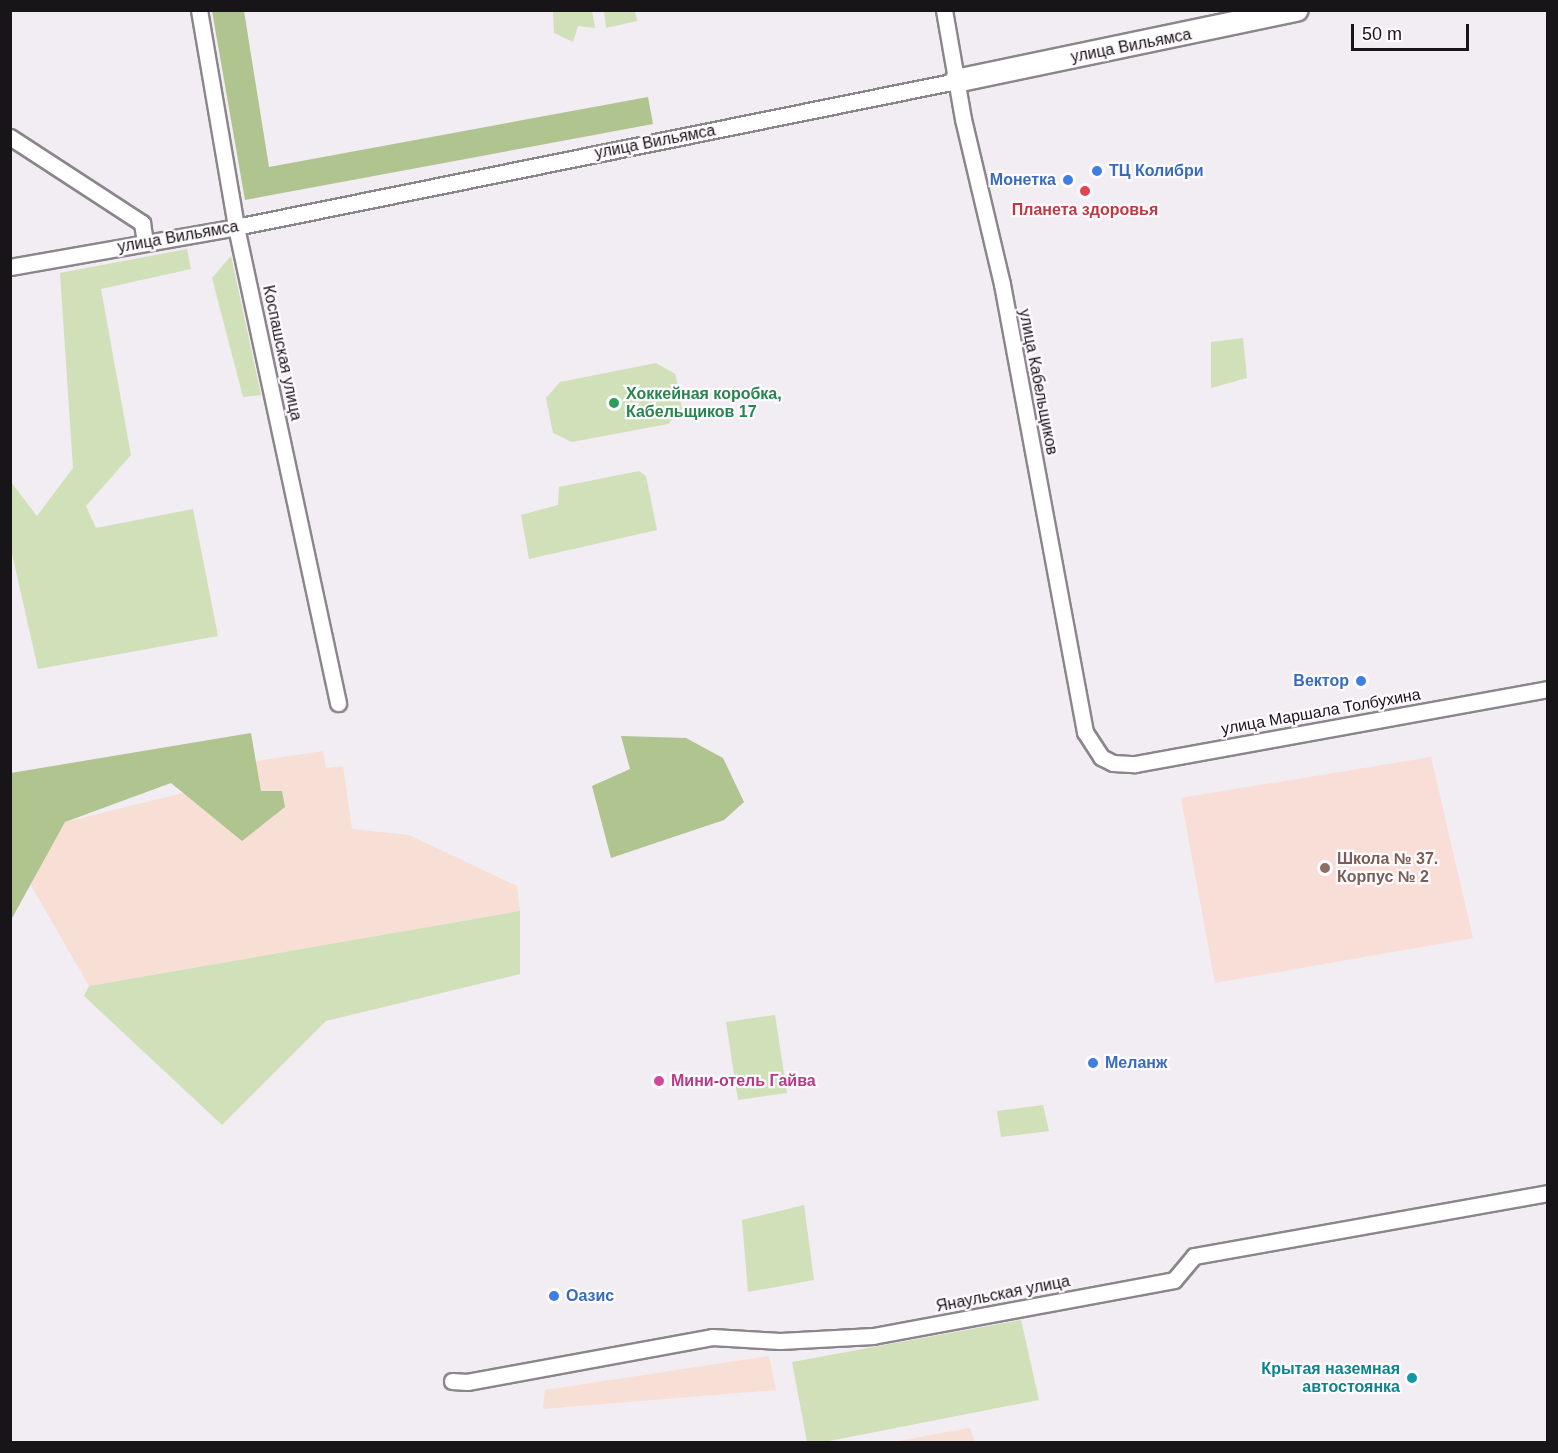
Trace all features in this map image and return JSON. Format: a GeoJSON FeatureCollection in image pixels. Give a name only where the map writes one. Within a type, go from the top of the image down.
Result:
{"type":"FeatureCollection","features":[{"type":"Feature","properties":{"kind":"street","name":"Коспашская улица"},"geometry":{"type":"LineString","coordinates":[[199,10],[236,227],[338,703]]}},
{"type":"Feature","properties":{"kind":"street","name":"улица Кабельщиков"},"geometry":{"type":"LineString","coordinates":[[944,10],[956,81],[1002,284],[1085,732],[1101,757]]}},
{"type":"Feature","properties":{"kind":"street","name":"улица Вильямса"},"geometry":{"type":"LineString","coordinates":[[10,267],[236,227],[1298,10]]}},
{"type":"Feature","properties":{"kind":"street"},"geometry":{"type":"LineString","coordinates":[[10,137],[142,223],[145,243]]}},
{"type":"Feature","properties":{"kind":"street","name":"улица Маршала Толбухина"},"geometry":{"type":"LineString","coordinates":[[1101,757],[1113,763],[1135,764],[1548,689]]}},
{"type":"Feature","properties":{"kind":"street","name":"Янаульская улица"},"geometry":{"type":"LineString","coordinates":[[452,1381],[467,1382],[712,1337],[780,1341],[873,1336],[1174,1280],[1194,1256],[1548,1193]]}},
{"type":"Feature","properties":{"kind":"shaded area"},"geometry":{"type":"Polygon","coordinates":[[[323,751],[326,768],[343,766],[352,829],[409,835],[517,886],[520,911],[89,986],[29,882],[65,822],[195,790],[257,761],[323,751]]]}},
{"type":"Feature","properties":{"kind":"shaded area","name":"Школа № 37. Корпус № 2"},"geometry":{"type":"Polygon","coordinates":[[[1431,757],[1473,938],[1215,983],[1181,798],[1431,757]]]}},
{"type":"Feature","properties":{"kind":"shaded area"},"geometry":{"type":"Polygon","coordinates":[[[769,1356],[776,1390],[543,1409],[545,1390],[769,1356]]]}},
{"type":"Feature","properties":{"kind":"shaded area"},"geometry":{"type":"Polygon","coordinates":[[[970,1428],[975,1442],[892,1442],[970,1428]]]}},
{"type":"Feature","properties":{"kind":"green space"},"geometry":{"type":"Polygon","coordinates":[[[212,11],[244,11],[269,167],[648,97],[653,124],[245,200],[212,11]]]}},
{"type":"Feature","properties":{"kind":"green space"},"geometry":{"type":"Polygon","coordinates":[[[553,11],[592,11],[595,28],[578,26],[573,42],[554,33],[553,11]]]}},
{"type":"Feature","properties":{"kind":"green space"},"geometry":{"type":"Polygon","coordinates":[[[604,11],[635,11],[637,21],[606,28],[604,11]]]}},
{"type":"Feature","properties":{"kind":"green space"},"geometry":{"type":"Polygon","coordinates":[[[187,249],[191,269],[101,289],[131,455],[86,506],[96,528],[193,509],[218,636],[38,669],[11,549],[11,482],[37,516],[73,468],[60,273],[187,249]]]}},
{"type":"Feature","properties":{"kind":"green space"},"geometry":{"type":"Polygon","coordinates":[[[231,256],[261,395],[243,397],[212,278],[231,256]]]}},
{"type":"Feature","properties":{"kind":"green space"},"geometry":{"type":"Polygon","coordinates":[[[1243,338],[1247,378],[1211,388],[1211,342],[1243,338]]]}},
{"type":"Feature","properties":{"kind":"green space","name":"Хоккейная коробка, Кабельщиков 17"},"geometry":{"type":"Polygon","coordinates":[[[656,363],[675,374],[679,391],[682,409],[668,424],[572,442],[553,433],[546,398],[560,382],[656,363]]]}},
{"type":"Feature","properties":{"kind":"green space"},"geometry":{"type":"Polygon","coordinates":[[[639,471],[646,476],[657,530],[529,559],[521,515],[558,505],[559,487],[639,471]]]}},
{"type":"Feature","properties":{"kind":"green space"},"geometry":{"type":"Polygon","coordinates":[[[251,733],[261,791],[282,791],[285,807],[242,841],[171,783],[65,822],[11,920],[11,773],[251,733]]]}},
{"type":"Feature","properties":{"kind":"green space"},"geometry":{"type":"Polygon","coordinates":[[[621,736],[686,738],[723,758],[744,802],[724,820],[611,858],[592,786],[630,769],[621,736]]]}},
{"type":"Feature","properties":{"kind":"green space"},"geometry":{"type":"Polygon","coordinates":[[[520,911],[520,974],[326,1021],[222,1125],[84,996],[89,986],[520,911]]]}},
{"type":"Feature","properties":{"kind":"green space"},"geometry":{"type":"Polygon","coordinates":[[[775,1015],[787,1093],[738,1100],[726,1022],[775,1015]]]}},
{"type":"Feature","properties":{"kind":"green space"},"geometry":{"type":"Polygon","coordinates":[[[1043,1105],[1049,1131],[1001,1137],[997,1111],[1043,1105]]]}},
{"type":"Feature","properties":{"kind":"green space"},"geometry":{"type":"Polygon","coordinates":[[[804,1205],[814,1280],[748,1292],[742,1220],[804,1205]]]}},
{"type":"Feature","properties":{"kind":"green space"},"geometry":{"type":"Polygon","coordinates":[[[1021,1320],[1039,1400],[824,1442],[807,1442],[792,1362],[1021,1320]]]}},
{"type":"Feature","properties":{"kind":"place","name":"ТЦ Колибри"},"geometry":{"type":"Point","coordinates":[1097,171]}},
{"type":"Feature","properties":{"kind":"place","name":"Монетка"},"geometry":{"type":"Point","coordinates":[1068,180]}},
{"type":"Feature","properties":{"kind":"place","name":"Планета здоровья"},"geometry":{"type":"Point","coordinates":[1085,191]}},
{"type":"Feature","properties":{"kind":"place","name":"Хоккейная коробка, Кабельщиков 17"},"geometry":{"type":"Point","coordinates":[614,403]}},
{"type":"Feature","properties":{"kind":"place","name":"Вектор"},"geometry":{"type":"Point","coordinates":[1361,681]}},
{"type":"Feature","properties":{"kind":"place","name":"Школа № 37. Корпус № 2"},"geometry":{"type":"Point","coordinates":[1325,868]}},
{"type":"Feature","properties":{"kind":"place","name":"Меланж"},"geometry":{"type":"Point","coordinates":[1093,1063]}},
{"type":"Feature","properties":{"kind":"place","name":"Мини-отель Гайва"},"geometry":{"type":"Point","coordinates":[659,1081]}},
{"type":"Feature","properties":{"kind":"place","name":"Оазис"},"geometry":{"type":"Point","coordinates":[554,1296]}},
{"type":"Feature","properties":{"kind":"place","name":"Крытая наземная автостоянка"},"geometry":{"type":"Point","coordinates":[1412,1378]}}]}
